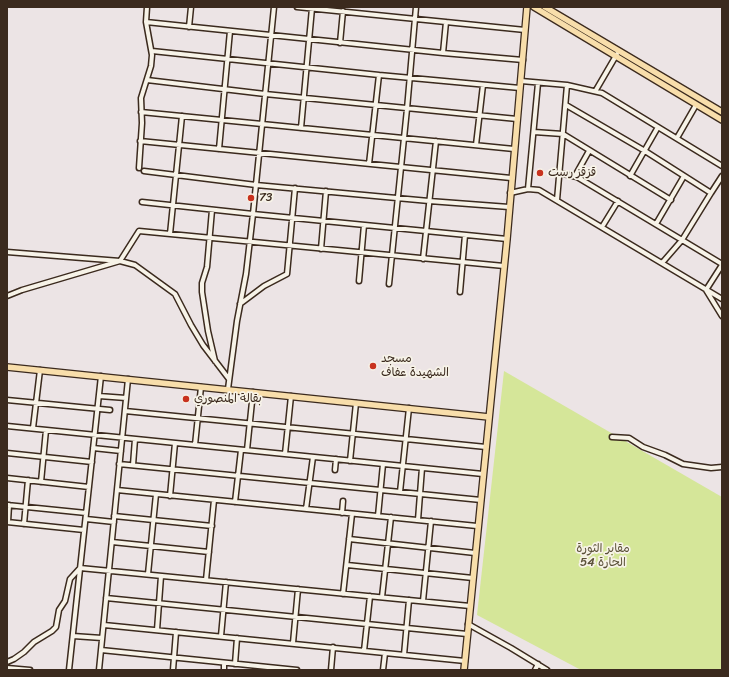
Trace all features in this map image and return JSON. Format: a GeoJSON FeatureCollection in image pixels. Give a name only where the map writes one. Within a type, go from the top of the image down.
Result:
{"type":"FeatureCollection","features":[{"type":"Feature","properties":{"kind":"main road"},"geometry":{"type":"LineString","coordinates":[[464,670],[507,239],[511,178],[527,7]]}},
{"type":"Feature","properties":{"kind":"main road"},"geometry":{"type":"LineString","coordinates":[[534,7],[722,120]]}},
{"type":"Feature","properties":{"kind":"main road"},"geometry":{"type":"LineString","coordinates":[[545,7],[722,112]]}},
{"type":"Feature","properties":{"kind":"main road"},"geometry":{"type":"LineString","coordinates":[[7,367],[489,417]]}},
{"type":"Feature","properties":{"kind":"street"},"geometry":{"type":"LineString","coordinates":[[139,168],[142,123],[140,112],[141,98],[152,61],[152,52],[146,22],[147,7]]}},
{"type":"Feature","properties":{"kind":"street"},"geometry":{"type":"LineString","coordinates":[[189,27],[191,7]]}},
{"type":"Feature","properties":{"kind":"street"},"geometry":{"type":"LineString","coordinates":[[228,389],[254,214],[274,7]]}},
{"type":"Feature","properties":{"kind":"street"},"geometry":{"type":"LineString","coordinates":[[297,7],[525,30]]}},
{"type":"Feature","properties":{"kind":"street"},"geometry":{"type":"LineString","coordinates":[[313,9],[322,7]]}},
{"type":"Feature","properties":{"kind":"street"},"geometry":{"type":"LineString","coordinates":[[389,284],[416,7]]}},
{"type":"Feature","properties":{"kind":"street"},"geometry":{"type":"LineString","coordinates":[[301,128],[313,9]]}},
{"type":"Feature","properties":{"kind":"street"},"geometry":{"type":"LineString","coordinates":[[340,43],[343,12]]}},
{"type":"Feature","properties":{"kind":"street"},"geometry":{"type":"LineString","coordinates":[[146,22],[443,54],[523,60]]}},
{"type":"Feature","properties":{"kind":"street"},"geometry":{"type":"LineString","coordinates":[[443,54],[446,22]]}},
{"type":"Feature","properties":{"kind":"street"},"geometry":{"type":"LineString","coordinates":[[219,149],[230,31]]}},
{"type":"Feature","properties":{"kind":"street"},"geometry":{"type":"LineString","coordinates":[[596,90],[620,51]]}},
{"type":"Feature","properties":{"kind":"street"},"geometry":{"type":"LineString","coordinates":[[152,52],[520,88]]}},
{"type":"Feature","properties":{"kind":"street"},"geometry":{"type":"LineString","coordinates":[[370,164],[379,75]]}},
{"type":"Feature","properties":{"kind":"street"},"geometry":{"type":"LineString","coordinates":[[147,80],[224,90],[517,119]]}},
{"type":"Feature","properties":{"kind":"street"},"geometry":{"type":"LineString","coordinates":[[521,81],[567,85],[602,92],[722,166]]}},
{"type":"Feature","properties":{"kind":"street"},"geometry":{"type":"LineString","coordinates":[[528,189],[538,83]]}},
{"type":"Feature","properties":{"kind":"street"},"geometry":{"type":"LineString","coordinates":[[476,145],[483,85]]}},
{"type":"Feature","properties":{"kind":"street"},"geometry":{"type":"LineString","coordinates":[[557,200],[567,85]]}},
{"type":"Feature","properties":{"kind":"street"},"geometry":{"type":"LineString","coordinates":[[566,105],[711,193]]}},
{"type":"Feature","properties":{"kind":"street"},"geometry":{"type":"LineString","coordinates":[[677,138],[696,105]]}},
{"type":"Feature","properties":{"kind":"street"},"geometry":{"type":"LineString","coordinates":[[140,112],[514,149]]}},
{"type":"Feature","properties":{"kind":"street"},"geometry":{"type":"LineString","coordinates":[[170,234],[182,116]]}},
{"type":"Feature","properties":{"kind":"street"},"geometry":{"type":"LineString","coordinates":[[630,176],[658,127]]}},
{"type":"Feature","properties":{"kind":"street"},"geometry":{"type":"LineString","coordinates":[[534,132],[563,134],[671,200]]}},
{"type":"Feature","properties":{"kind":"street"},"geometry":{"type":"LineString","coordinates":[[140,141],[511,178]]}},
{"type":"Feature","properties":{"kind":"street"},"geometry":{"type":"LineString","coordinates":[[423,259],[436,141]]}},
{"type":"Feature","properties":{"kind":"street"},"geometry":{"type":"LineString","coordinates":[[575,176],[589,151]]}},
{"type":"Feature","properties":{"kind":"street"},"geometry":{"type":"LineString","coordinates":[[144,171],[295,188],[509,207]]}},
{"type":"Feature","properties":{"kind":"street"},"geometry":{"type":"LineString","coordinates":[[559,173],[575,176],[722,264],[706,290]]}},
{"type":"Feature","properties":{"kind":"street"},"geometry":{"type":"LineString","coordinates":[[656,224],[684,176]]}},
{"type":"Feature","properties":{"kind":"street"},"geometry":{"type":"LineString","coordinates":[[662,263],[682,240],[722,176]]}},
{"type":"Feature","properties":{"kind":"street"},"geometry":{"type":"LineString","coordinates":[[240,304],[264,286],[287,274],[295,188]]}},
{"type":"Feature","properties":{"kind":"street"},"geometry":{"type":"LineString","coordinates":[[510,193],[528,189],[539,190],[722,299]]}},
{"type":"Feature","properties":{"kind":"street"},"geometry":{"type":"LineString","coordinates":[[321,249],[326,191]]}},
{"type":"Feature","properties":{"kind":"street"},"geometry":{"type":"LineString","coordinates":[[602,227],[618,201]]}},
{"type":"Feature","properties":{"kind":"street"},"geometry":{"type":"LineString","coordinates":[[142,202],[507,239]]}},
{"type":"Feature","properties":{"kind":"street"},"geometry":{"type":"LineString","coordinates":[[212,210],[207,267],[202,282],[202,292],[208,331],[216,363]]}},
{"type":"Feature","properties":{"kind":"street"},"geometry":{"type":"LineString","coordinates":[[359,281],[364,225]]}},
{"type":"Feature","properties":{"kind":"street"},"geometry":{"type":"LineString","coordinates":[[7,296],[22,290],[120,261],[139,231],[504,266]]}},
{"type":"Feature","properties":{"kind":"street"},"geometry":{"type":"LineString","coordinates":[[460,292],[465,235]]}},
{"type":"Feature","properties":{"kind":"street"},"geometry":{"type":"LineString","coordinates":[[7,252],[120,261],[135,265],[175,294],[191,325],[216,363],[229,379]]}},
{"type":"Feature","properties":{"kind":"street"},"geometry":{"type":"LineString","coordinates":[[706,290],[722,316]]}},
{"type":"Feature","properties":{"kind":"street"},"geometry":{"type":"LineString","coordinates":[[33,428],[40,370]]}},
{"type":"Feature","properties":{"kind":"street"},"geometry":{"type":"LineString","coordinates":[[69,670],[101,376]]}},
{"type":"Feature","properties":{"kind":"street"},"geometry":{"type":"LineString","coordinates":[[99,670],[128,379]]}},
{"type":"Feature","properties":{"kind":"street"},"geometry":{"type":"LineString","coordinates":[[194,445],[201,386]]}},
{"type":"Feature","properties":{"kind":"street"},"geometry":{"type":"LineString","coordinates":[[247,450],[252,392]]}},
{"type":"Feature","properties":{"kind":"street"},"geometry":{"type":"LineString","coordinates":[[99,396],[126,398]]}},
{"type":"Feature","properties":{"kind":"street"},"geometry":{"type":"LineString","coordinates":[[285,454],[291,396]]}},
{"type":"Feature","properties":{"kind":"street"},"geometry":{"type":"LineString","coordinates":[[7,400],[110,410]]}},
{"type":"Feature","properties":{"kind":"street"},"geometry":{"type":"LineString","coordinates":[[350,461],[356,402]]}},
{"type":"Feature","properties":{"kind":"street"},"geometry":{"type":"LineString","coordinates":[[400,492],[408,408]]}},
{"type":"Feature","properties":{"kind":"street"},"geometry":{"type":"LineString","coordinates":[[125,411],[486,447]]}},
{"type":"Feature","properties":{"kind":"street"},"geometry":{"type":"LineString","coordinates":[[7,426],[483,474]]}},
{"type":"Feature","properties":{"kind":"street"},"geometry":{"type":"LineString","coordinates":[[41,482],[46,430]]}},
{"type":"Feature","properties":{"kind":"street"},"geometry":{"type":"LineString","coordinates":[[612,437],[628,438],[643,447],[665,455],[683,464],[711,468],[722,467]]}},
{"type":"Feature","properties":{"kind":"street"},"geometry":{"type":"LineString","coordinates":[[133,465],[135,439]]}},
{"type":"Feature","properties":{"kind":"street"},"geometry":{"type":"LineString","coordinates":[[170,496],[175,443]]}},
{"type":"Feature","properties":{"kind":"street"},"geometry":{"type":"LineString","coordinates":[[94,448],[121,451]]}},
{"type":"Feature","properties":{"kind":"street"},"geometry":{"type":"LineString","coordinates":[[235,502],[241,450]]}},
{"type":"Feature","properties":{"kind":"street"},"geometry":{"type":"LineString","coordinates":[[7,453],[92,462]]}},
{"type":"Feature","properties":{"kind":"street"},"geometry":{"type":"LineString","coordinates":[[306,509],[313,457]]}},
{"type":"Feature","properties":{"kind":"street"},"geometry":{"type":"LineString","coordinates":[[335,470],[336,459]]}},
{"type":"Feature","properties":{"kind":"street"},"geometry":{"type":"LineString","coordinates":[[120,464],[480,500]]}},
{"type":"Feature","properties":{"kind":"street"},"geometry":{"type":"LineString","coordinates":[[378,516],[383,464]]}},
{"type":"Feature","properties":{"kind":"street"},"geometry":{"type":"LineString","coordinates":[[418,520],[422,468]]}},
{"type":"Feature","properties":{"kind":"street"},"geometry":{"type":"LineString","coordinates":[[7,478],[89,486]]}},
{"type":"Feature","properties":{"kind":"street"},"geometry":{"type":"LineString","coordinates":[[24,524],[28,480]]}},
{"type":"Feature","properties":{"kind":"street"},"geometry":{"type":"LineString","coordinates":[[117,490],[478,526]]}},
{"type":"Feature","properties":{"kind":"street"},"geometry":{"type":"LineString","coordinates":[[148,574],[156,494]]}},
{"type":"Feature","properties":{"kind":"street"},"geometry":{"type":"LineString","coordinates":[[206,580],[214,500]]}},
{"type":"Feature","properties":{"kind":"street"},"geometry":{"type":"LineString","coordinates":[[342,513],[343,501]]}},
{"type":"Feature","properties":{"kind":"street"},"geometry":{"type":"LineString","coordinates":[[84,530],[7,522],[8,505],[86,513]]}},
{"type":"Feature","properties":{"kind":"street"},"geometry":{"type":"LineString","coordinates":[[343,594],[352,514]]}},
{"type":"Feature","properties":{"kind":"street"},"geometry":{"type":"LineString","coordinates":[[114,516],[212,526]]}},
{"type":"Feature","properties":{"kind":"street"},"geometry":{"type":"LineString","coordinates":[[382,597],[391,518]]}},
{"type":"Feature","properties":{"kind":"street"},"geometry":{"type":"LineString","coordinates":[[86,519],[114,522]]}},
{"type":"Feature","properties":{"kind":"street"},"geometry":{"type":"LineString","coordinates":[[423,601],[431,522]]}},
{"type":"Feature","properties":{"kind":"street"},"geometry":{"type":"LineString","coordinates":[[349,539],[475,553]]}},
{"type":"Feature","properties":{"kind":"street"},"geometry":{"type":"LineString","coordinates":[[112,542],[209,552]]}},
{"type":"Feature","properties":{"kind":"street"},"geometry":{"type":"LineString","coordinates":[[347,566],[473,578]]}},
{"type":"Feature","properties":{"kind":"street"},"geometry":{"type":"LineString","coordinates":[[80,568],[470,606]]}},
{"type":"Feature","properties":{"kind":"street"},"geometry":{"type":"LineString","coordinates":[[7,662],[24,652],[34,642],[56,627],[59,610],[65,601],[70,579],[80,568]]}},
{"type":"Feature","properties":{"kind":"street"},"geometry":{"type":"LineString","coordinates":[[157,630],[161,576]]}},
{"type":"Feature","properties":{"kind":"street"},"geometry":{"type":"LineString","coordinates":[[221,636],[226,582]]}},
{"type":"Feature","properties":{"kind":"street"},"geometry":{"type":"LineString","coordinates":[[293,644],[298,589]]}},
{"type":"Feature","properties":{"kind":"street"},"geometry":{"type":"LineString","coordinates":[[364,651],[370,596]]}},
{"type":"Feature","properties":{"kind":"street"},"geometry":{"type":"LineString","coordinates":[[106,598],[467,634]]}},
{"type":"Feature","properties":{"kind":"street"},"geometry":{"type":"LineString","coordinates":[[404,655],[409,600]]}},
{"type":"Feature","properties":{"kind":"street"},"geometry":{"type":"LineString","coordinates":[[104,624],[465,661]]}},
{"type":"Feature","properties":{"kind":"street"},"geometry":{"type":"LineString","coordinates":[[468,624],[547,670]]}},
{"type":"Feature","properties":{"kind":"street"},"geometry":{"type":"LineString","coordinates":[[172,670],[176,632]]}},
{"type":"Feature","properties":{"kind":"street"},"geometry":{"type":"LineString","coordinates":[[73,636],[102,638]]}},
{"type":"Feature","properties":{"kind":"street"},"geometry":{"type":"LineString","coordinates":[[235,664],[237,638]]}},
{"type":"Feature","properties":{"kind":"street"},"geometry":{"type":"LineString","coordinates":[[331,670],[333,648]]}},
{"type":"Feature","properties":{"kind":"street"},"geometry":{"type":"LineString","coordinates":[[101,650],[235,664],[268,669],[297,670]]}},
{"type":"Feature","properties":{"kind":"street"},"geometry":{"type":"LineString","coordinates":[[383,670],[385,653]]}},
{"type":"Feature","properties":{"kind":"street"},"geometry":{"type":"LineString","coordinates":[[224,663],[224,670]]}},
{"type":"Feature","properties":{"kind":"street"},"geometry":{"type":"LineString","coordinates":[[535,670],[538,664]]}},
{"type":"Feature","properties":{"kind":"street"},"geometry":{"type":"LineString","coordinates":[[7,668],[30,670]]}},
{"type":"Feature","properties":{"kind":"green space","name":"مقابر الثورة الحارة 54"},"geometry":{"type":"Polygon","coordinates":[[[504,371],[722,497],[722,670],[581,670],[477,615],[504,371]]]}},
{"type":"Feature","properties":{"kind":"place","name":"قزقز رست"},"geometry":{"type":"Point","coordinates":[540,173]}},
{"type":"Feature","properties":{"kind":"place","name":"73"},"geometry":{"type":"Point","coordinates":[251,198]}},
{"type":"Feature","properties":{"kind":"place","name":"مسجد الشهيدة عفاف"},"geometry":{"type":"Point","coordinates":[373,366]}},
{"type":"Feature","properties":{"kind":"place","name":"بقالة المنصوري"},"geometry":{"type":"Point","coordinates":[186,399]}}]}
